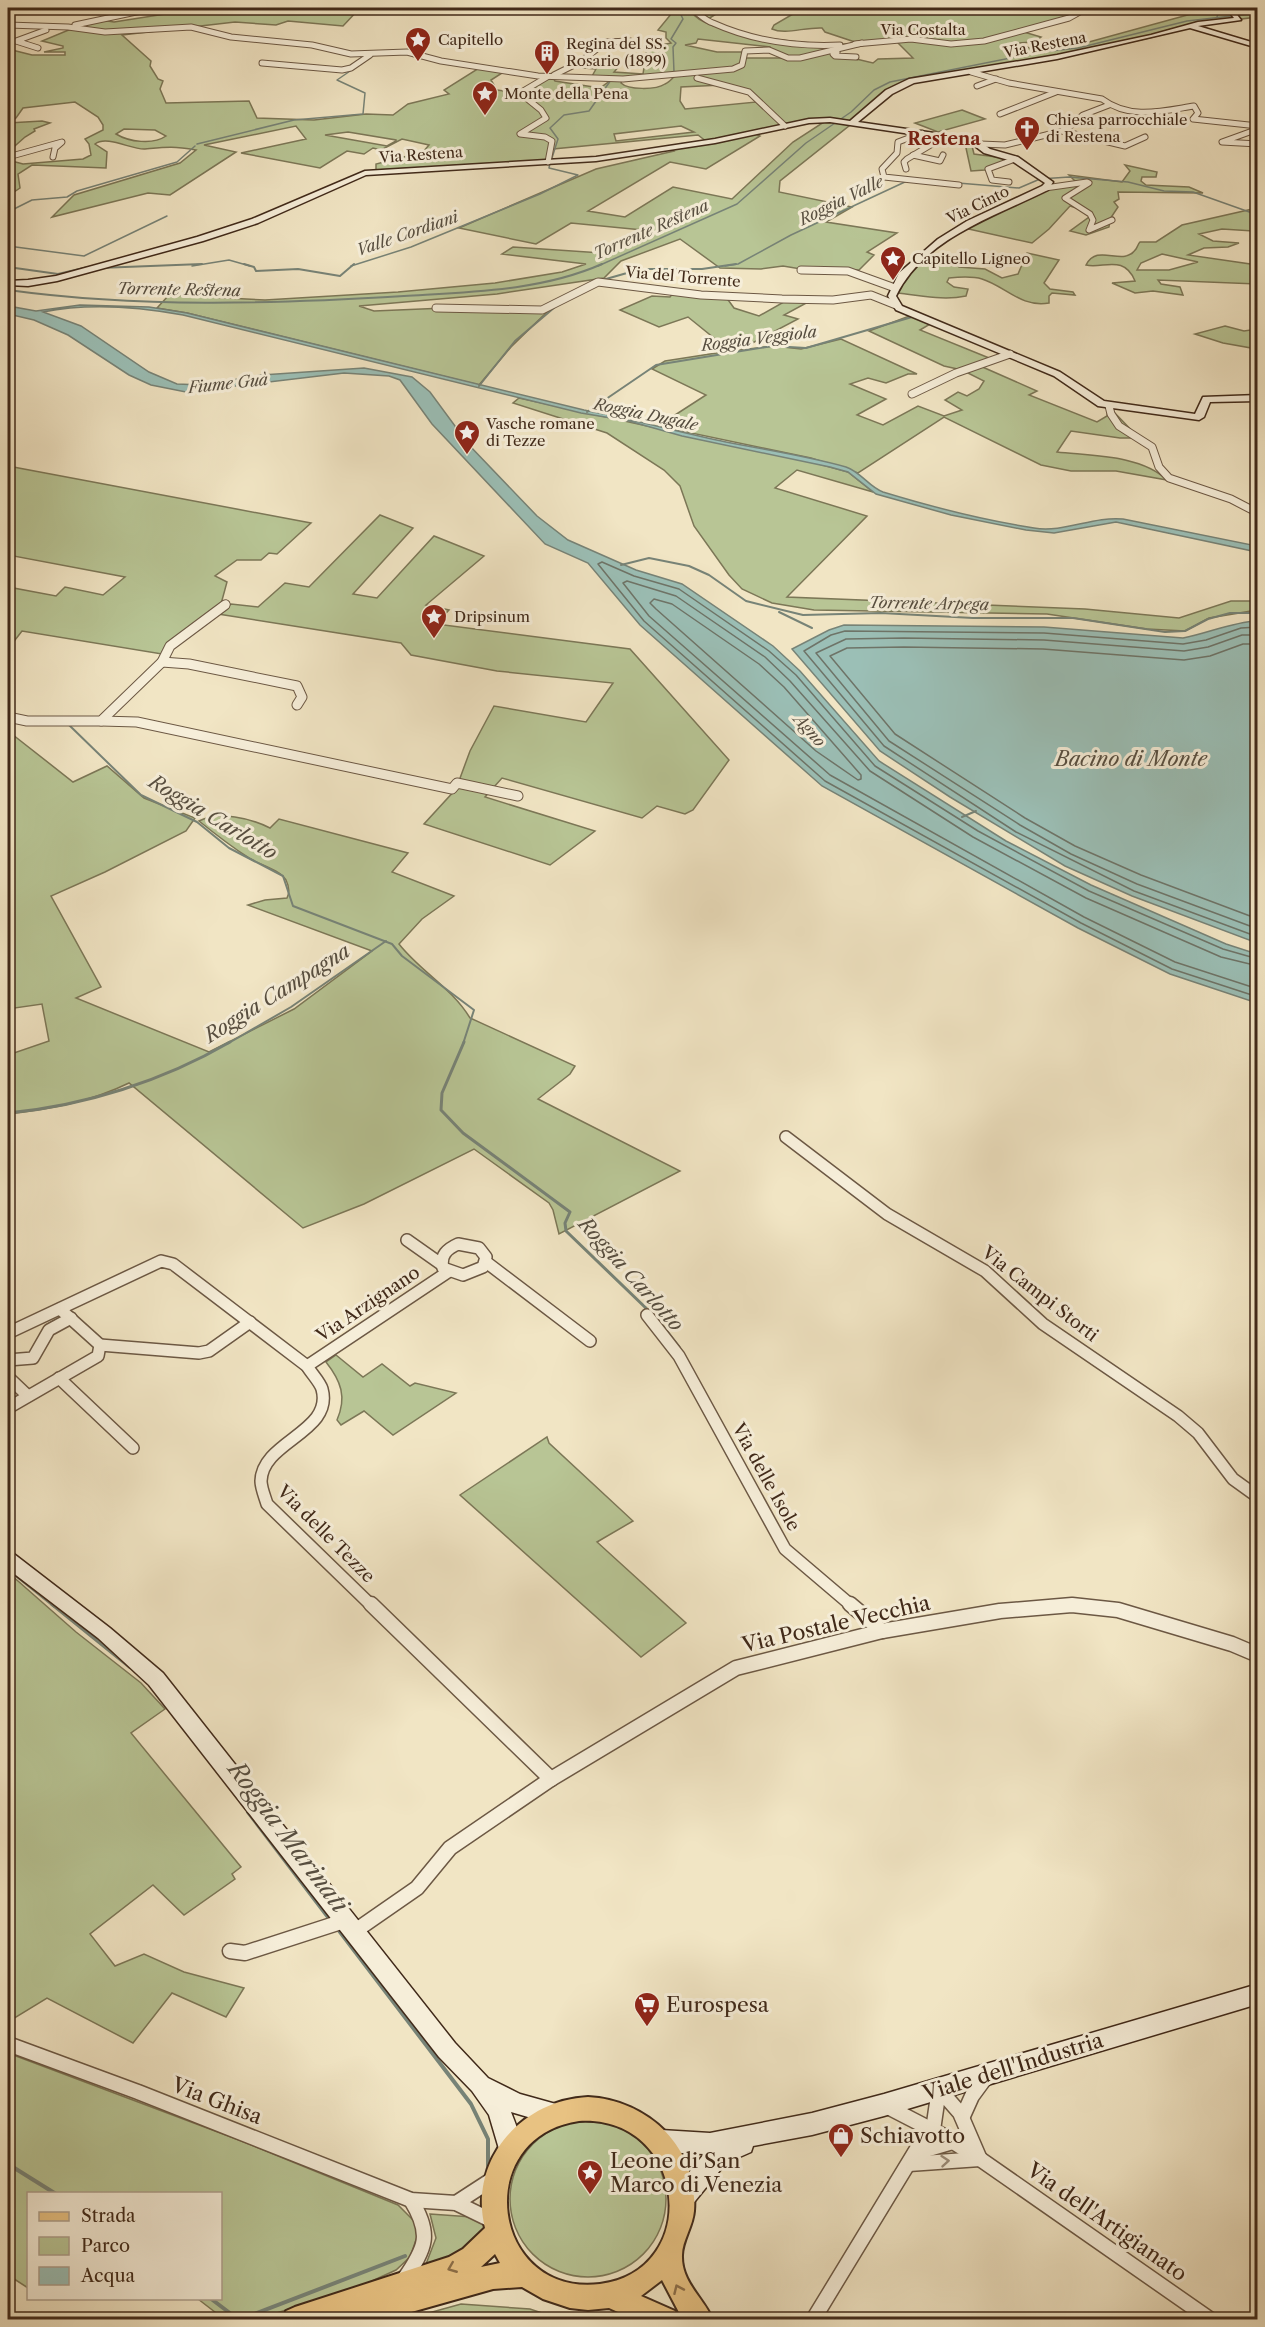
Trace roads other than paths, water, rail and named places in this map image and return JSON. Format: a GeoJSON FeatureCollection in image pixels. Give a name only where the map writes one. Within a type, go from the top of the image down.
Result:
{"type":"FeatureCollection","features":[{"type":"Feature","properties":{"kind":"main road"},"geometry":{"type":"LineString","coordinates":[[578,2109],[613,2111],[644,2125],[661,2141],[676,2168],[683,2198],[677,2235],[669,2252],[653,2271],[633,2286],[610,2295],[587,2298],[564,2295],[543,2287],[524,2274],[508,2255],[497,2227],[494,2199],[498,2176],[510,2151],[530,2129],[555,2114],[578,2109]]}},
{"type":"Feature","properties":{"kind":"main road"},"geometry":{"type":"LineString","coordinates":[[295,2319],[455,2268],[472,2258],[497,2227]]}},
{"type":"Feature","properties":{"kind":"main road"},"geometry":{"type":"LineString","coordinates":[[669,2252],[675,2284],[689,2309],[700,2319]]}},
{"type":"Feature","properties":{"kind":"main road"},"geometry":{"type":"LineString","coordinates":[[336,2319],[493,2276],[524,2274]]}},
{"type":"Feature","properties":{"kind":"main road"},"geometry":{"type":"LineString","coordinates":[[610,2295],[666,2319]]}},
{"type":"Feature","properties":{"kind":"street"},"geometry":{"type":"LineString","coordinates":[[60,27],[155,8]]}},
{"type":"Feature","properties":{"kind":"street","name":"Via Costalta"},"geometry":{"type":"LineString","coordinates":[[690,8],[698,16],[723,27],[779,41],[819,46],[911,39],[951,44],[984,41],[1069,18],[1087,8]]}},
{"type":"Feature","properties":{"kind":"street","name":"Via Restena"},"geometry":{"type":"LineString","coordinates":[[850,122],[889,92],[912,81],[1057,57],[1237,16],[1229,8]]}},
{"type":"Feature","properties":{"kind":"street"},"geometry":{"type":"LineString","coordinates":[[8,25],[105,32],[191,27],[241,38],[270,39],[351,54],[407,52],[507,73],[623,79],[673,73],[705,73],[738,68],[746,58],[745,51],[749,50],[769,50],[790,59],[815,56],[862,43]]}},
{"type":"Feature","properties":{"kind":"street"},"geometry":{"type":"LineString","coordinates":[[1190,26],[1257,46]]}},
{"type":"Feature","properties":{"kind":"street"},"geometry":{"type":"LineString","coordinates":[[38,48],[16,41],[52,27]]}},
{"type":"Feature","properties":{"kind":"street"},"geometry":{"type":"LineString","coordinates":[[548,162],[552,141],[545,137],[520,134],[546,118],[520,93],[586,57],[598,45],[614,40],[630,41]]}},
{"type":"Feature","properties":{"kind":"street"},"geometry":{"type":"LineString","coordinates":[[848,47],[833,54],[856,57]]}},
{"type":"Feature","properties":{"kind":"street"},"geometry":{"type":"LineString","coordinates":[[262,63],[342,70],[351,68],[370,55]]}},
{"type":"Feature","properties":{"kind":"street"},"geometry":{"type":"LineString","coordinates":[[971,72],[996,79],[1102,99],[1108,105],[1132,112],[1197,107],[1198,113],[1193,119],[1257,128]]}},
{"type":"Feature","properties":{"kind":"street"},"geometry":{"type":"LineString","coordinates":[[673,73],[715,81],[749,92],[785,126]]}},
{"type":"Feature","properties":{"kind":"street"},"geometry":{"type":"LineString","coordinates":[[977,86],[996,79]]}},
{"type":"Feature","properties":{"kind":"street"},"geometry":{"type":"LineString","coordinates":[[1000,114],[1058,91]]}},
{"type":"Feature","properties":{"kind":"street"},"geometry":{"type":"LineString","coordinates":[[980,144],[1005,145],[1062,131],[1083,115],[1108,105]]}},
{"type":"Feature","properties":{"kind":"street","name":"Via Restena"},"geometry":{"type":"LineString","coordinates":[[8,283],[28,283],[57,278],[200,239],[255,221],[365,173],[596,159],[715,141],[785,126],[830,120],[879,127]]}},
{"type":"Feature","properties":{"kind":"street","name":"Via Cinto"},"geometry":{"type":"LineString","coordinates":[[879,127],[980,144],[987,151],[1016,159],[1048,182],[1045,188],[959,229],[906,271],[894,288]]}},
{"type":"Feature","properties":{"kind":"street"},"geometry":{"type":"LineString","coordinates":[[1257,128],[1222,142],[1257,144]]}},
{"type":"Feature","properties":{"kind":"street"},"geometry":{"type":"LineString","coordinates":[[1062,131],[1125,146],[1145,137]]}},
{"type":"Feature","properties":{"kind":"street"},"geometry":{"type":"LineString","coordinates":[[922,133],[895,145],[897,153],[882,169],[884,177],[959,185]]}},
{"type":"Feature","properties":{"kind":"street"},"geometry":{"type":"LineString","coordinates":[[906,169],[904,162],[944,137]]}},
{"type":"Feature","properties":{"kind":"street"},"geometry":{"type":"LineString","coordinates":[[8,157],[62,142],[55,148],[53,157]]}},
{"type":"Feature","properties":{"kind":"street"},"geometry":{"type":"LineString","coordinates":[[913,156],[940,161],[943,155]]}},
{"type":"Feature","properties":{"kind":"street"},"geometry":{"type":"LineString","coordinates":[[1009,182],[992,180],[988,169],[1016,159]]}},
{"type":"Feature","properties":{"kind":"street"},"geometry":{"type":"LineString","coordinates":[[1045,188],[1087,182],[1089,183],[1065,198],[1090,214],[1093,220],[1089,230],[1112,220]]}},
{"type":"Feature","properties":{"kind":"street"},"geometry":{"type":"LineString","coordinates":[[801,270],[856,273],[873,282],[894,288],[892,296],[896,304],[1063,377],[1096,400],[1109,406],[1139,407],[1199,417],[1206,399],[1257,398]]}},
{"type":"Feature","properties":{"kind":"street"},"geometry":{"type":"LineString","coordinates":[[827,278],[831,274],[856,273]]}},
{"type":"Feature","properties":{"kind":"street","name":"Via del Torrente"},"geometry":{"type":"LineString","coordinates":[[436,308],[491,307],[542,310],[598,282],[701,295],[774,299],[833,300],[871,295],[896,304]]}},
{"type":"Feature","properties":{"kind":"street"},"geometry":{"type":"LineString","coordinates":[[912,394],[956,373],[1010,354]]}},
{"type":"Feature","properties":{"kind":"street"},"geometry":{"type":"LineString","coordinates":[[1109,406],[1109,413],[1116,422],[1131,435],[1152,447],[1156,466],[1166,477],[1174,482],[1231,499],[1257,513]]}},
{"type":"Feature","properties":{"kind":"street"},"geometry":{"type":"LineString","coordinates":[[101,721],[162,662],[170,646],[226,604]]}},
{"type":"Feature","properties":{"kind":"street"},"geometry":{"type":"LineString","coordinates":[[162,662],[189,664],[297,687],[302,697],[297,705]]}},
{"type":"Feature","properties":{"kind":"street"},"geometry":{"type":"LineString","coordinates":[[8,717],[27,721],[137,722],[452,789],[457,783],[518,796]]}},
{"type":"Feature","properties":{"kind":"street","name":"Via Campi Storti"},"geometry":{"type":"LineString","coordinates":[[786,1137],[887,1214],[985,1271],[1043,1324],[1178,1416],[1198,1433],[1233,1479],[1257,1497]]}},
{"type":"Feature","properties":{"kind":"street","name":"Via Arzignano"},"geometry":{"type":"LineString","coordinates":[[407,1240],[445,1268],[457,1275],[473,1274],[486,1262],[484,1252],[479,1248],[458,1244],[443,1254],[445,1268]]}},
{"type":"Feature","properties":{"kind":"street","name":"Via delle Tezze"},"geometry":{"type":"LineString","coordinates":[[8,1333],[161,1261],[173,1264],[307,1366],[318,1378],[324,1401],[316,1421],[283,1444],[265,1462],[261,1493],[267,1504],[551,1779]]}},
{"type":"Feature","properties":{"kind":"street"},"geometry":{"type":"LineString","coordinates":[[486,1262],[590,1341]]}},
{"type":"Feature","properties":{"kind":"street","name":"Via Arzignano"},"geometry":{"type":"LineString","coordinates":[[307,1366],[445,1268]]}},
{"type":"Feature","properties":{"kind":"street"},"geometry":{"type":"LineString","coordinates":[[60,1309],[100,1346],[199,1353],[209,1351],[250,1322]]}},
{"type":"Feature","properties":{"kind":"street","name":"Via delle Isole"},"geometry":{"type":"LineString","coordinates":[[647,1315],[679,1356],[785,1549],[882,1631]]}},
{"type":"Feature","properties":{"kind":"street"},"geometry":{"type":"LineString","coordinates":[[8,1360],[31,1360],[37,1354],[47,1332],[55,1324],[71,1318]]}},
{"type":"Feature","properties":{"kind":"street"},"geometry":{"type":"LineString","coordinates":[[8,1408],[98,1356],[100,1346]]}},
{"type":"Feature","properties":{"kind":"street"},"geometry":{"type":"LineString","coordinates":[[8,1377],[28,1396]]}},
{"type":"Feature","properties":{"kind":"street"},"geometry":{"type":"LineString","coordinates":[[59,1378],[133,1448]]}},
{"type":"Feature","properties":{"kind":"street"},"geometry":{"type":"LineString","coordinates":[[8,1559],[104,1633],[156,1679],[447,2050],[482,2086],[504,2116],[509,2132],[510,2151]]}},
{"type":"Feature","properties":{"kind":"street","name":"Via Postale Vecchia"},"geometry":{"type":"LineString","coordinates":[[230,1950],[245,1953],[351,1925],[417,1888],[450,1848],[551,1779],[736,1668],[882,1631],[1000,1611],[1072,1605],[1118,1610],[1232,1644],[1257,1654]]}},
{"type":"Feature","properties":{"kind":"street","name":"Viale dell'Industria"},"geometry":{"type":"LineString","coordinates":[[661,2141],[710,2144],[768,2134],[884,2105],[1257,1994]]}},
{"type":"Feature","properties":{"kind":"street","name":"Via Ghisa"},"geometry":{"type":"LineString","coordinates":[[8,2044],[138,2092],[411,2200],[456,2203],[497,2227]]}},
{"type":"Feature","properties":{"kind":"street"},"geometry":{"type":"LineString","coordinates":[[963,2116],[972,2096],[989,2072]]}},
{"type":"Feature","properties":{"kind":"street"},"geometry":{"type":"LineString","coordinates":[[482,2086],[516,2104],[555,2114]]}},
{"type":"Feature","properties":{"kind":"street"},"geometry":{"type":"LineString","coordinates":[[813,2319],[912,2159],[933,2130],[939,2089],[952,2099],[963,2116],[980,2159],[912,2159]]}},
{"type":"Feature","properties":{"kind":"street","name":"Via dell'Artigianato"},"geometry":{"type":"LineString","coordinates":[[884,2105],[933,2130],[980,2159],[1211,2319]]}},
{"type":"Feature","properties":{"kind":"street","name":"Viale dell'Industria"},"geometry":{"type":"LineString","coordinates":[[683,2198],[718,2155],[768,2134]]}},
{"type":"Feature","properties":{"kind":"street"},"geometry":{"type":"LineString","coordinates":[[912,2159],[970,2136]]}},
{"type":"Feature","properties":{"kind":"street"},"geometry":{"type":"LineString","coordinates":[[456,2203],[498,2176]]}},
{"type":"Feature","properties":{"kind":"street"},"geometry":{"type":"LineString","coordinates":[[401,2284],[421,2256],[426,2243],[426,2228],[422,2216],[411,2200]]}},
{"type":"Feature","properties":{"kind":"water"},"geometry":{"type":"Polygon","coordinates":[[[80,305],[149,307],[187,313],[584,410],[846,467],[883,492],[996,521],[1045,529],[1101,520],[1123,519],[1257,546],[1257,552],[1116,522],[1054,533],[1026,530],[951,515],[876,494],[848,472],[830,467],[682,436],[629,421],[581,413],[183,315],[113,307],[43,312],[81,326],[149,372],[177,384],[202,385],[262,375],[364,368],[412,377],[430,392],[469,445],[537,516],[568,540],[636,570],[682,584],[773,646],[800,671],[879,761],[1006,841],[1091,885],[1226,944],[1257,954],[1257,1003],[1170,974],[1078,928],[822,786],[640,625],[588,563],[545,544],[432,424],[400,380],[389,376],[344,373],[186,392],[151,385],[129,375],[68,335],[34,320],[8,314],[8,306],[36,311],[80,305]]]}},
{"type":"Feature","properties":{"kind":"water","name":"Bacino di Monte"},"geometry":{"type":"Polygon","coordinates":[[[1257,621],[1257,943],[1132,896],[1065,866],[950,797],[880,751],[792,649],[844,625],[1044,627],[1183,638],[1239,623],[1257,621]]]}},
{"type":"Feature","properties":{"kind":"waterway","name":"Valle Cordiani"},"geometry":{"type":"LineString","coordinates":[[674,72],[673,47],[676,43],[671,39],[683,19],[679,11],[685,8]]}},
{"type":"Feature","properties":{"kind":"waterway"},"geometry":{"type":"LineString","coordinates":[[1217,17],[1220,8]]}},
{"type":"Feature","properties":{"kind":"waterway","name":"Torrente Restena"},"geometry":{"type":"LineString","coordinates":[[598,266],[737,204],[806,143],[851,112],[874,90],[890,82],[1041,52],[1078,48],[1187,21],[1258,13]]}},
{"type":"Feature","properties":{"kind":"waterway"},"geometry":{"type":"LineString","coordinates":[[197,144],[294,120],[363,114],[365,93],[337,80],[353,69]]}},
{"type":"Feature","properties":{"kind":"waterway","name":"Valle Cordiani"},"geometry":{"type":"LineString","coordinates":[[551,161],[558,139],[550,128],[564,115],[589,111],[611,80]]}},
{"type":"Feature","properties":{"kind":"waterway"},"geometry":{"type":"LineString","coordinates":[[8,212],[32,200],[67,197],[77,191],[177,162],[195,146]]}},
{"type":"Feature","properties":{"kind":"waterway","name":"Valle Cordiani"},"geometry":{"type":"LineString","coordinates":[[352,266],[411,247],[540,194],[578,175],[549,168],[550,163]]}},
{"type":"Feature","properties":{"kind":"waterway","name":"Roggia Valle"},"geometry":{"type":"LineString","coordinates":[[958,183],[1019,188],[1040,179],[1069,177],[1128,182],[1164,191],[1193,192],[1255,214]]}},
{"type":"Feature","properties":{"kind":"waterway","name":"Roggia Valle"},"geometry":{"type":"LineString","coordinates":[[725,266],[738,264],[791,235],[907,181]]}},
{"type":"Feature","properties":{"kind":"waterway"},"geometry":{"type":"LineString","coordinates":[[8,246],[84,256],[167,216]]}},
{"type":"Feature","properties":{"kind":"waterway","name":"Valle Cordiani"},"geometry":{"type":"LineString","coordinates":[[192,266],[229,260],[250,266]]}},
{"type":"Feature","properties":{"kind":"waterway","name":"Valle Cordiani"},"geometry":{"type":"LineString","coordinates":[[99,268],[202,264]]}},
{"type":"Feature","properties":{"kind":"waterway","name":"Valle Cordiani"},"geometry":{"type":"LineString","coordinates":[[244,264],[254,267],[256,271],[298,269],[340,276],[352,266]]}},
{"type":"Feature","properties":{"kind":"waterway","name":"Torrente Restena"},"geometry":{"type":"LineString","coordinates":[[8,290],[57,296],[156,302],[305,301],[505,289],[555,280],[602,264]]}},
{"type":"Feature","properties":{"kind":"waterway","name":"Roggia Valle"},"geometry":{"type":"LineString","coordinates":[[599,281],[641,269],[702,269],[736,264]]}},
{"type":"Feature","properties":{"kind":"waterway","name":"Valle Cordiani"},"geometry":{"type":"LineString","coordinates":[[8,267],[58,274],[88,267]]}},
{"type":"Feature","properties":{"kind":"waterway","name":"Roggia Valle"},"geometry":{"type":"LineString","coordinates":[[479,386],[515,341],[555,307]]}},
{"type":"Feature","properties":{"kind":"waterway","name":"Roggia Veggiola"},"geometry":{"type":"LineString","coordinates":[[587,412],[656,365],[772,346],[806,348],[912,317]]}},
{"type":"Feature","properties":{"kind":"waterway","name":"Torrente Arpega"},"geometry":{"type":"LineString","coordinates":[[621,565],[649,558],[689,566],[709,575],[746,601],[803,615],[881,613],[973,618],[1073,618],[1165,632],[1185,631],[1208,619],[1230,613],[1258,613]]}},
{"type":"Feature","properties":{"kind":"waterway"},"geometry":{"type":"LineString","coordinates":[[779,612],[812,628]]}},
{"type":"Feature","properties":{"kind":"waterway","name":"Roggia Carlotto"},"geometry":{"type":"LineString","coordinates":[[68,724],[141,795],[197,822],[229,848],[283,876],[293,906],[385,941]]}},
{"type":"Feature","properties":{"kind":"waterway"},"geometry":{"type":"LineString","coordinates":[[962,817],[976,811]]}},
{"type":"Feature","properties":{"kind":"waterway","name":"Roggia Campagna"},"geometry":{"type":"LineString","coordinates":[[227,1044],[291,1007],[385,941]]}},
{"type":"Feature","properties":{"kind":"waterway","name":"Roggia Carlotto"},"geometry":{"type":"LineString","coordinates":[[385,941],[392,944],[402,956],[474,1010],[463,1044]]}},
{"type":"Feature","properties":{"kind":"waterway","name":"Roggia Campagna"},"geometry":{"type":"LineString","coordinates":[[8,1113],[37,1110],[122,1090],[178,1069],[230,1042]]}},
{"type":"Feature","properties":{"kind":"waterway","name":"Roggia Carlotto"},"geometry":{"type":"LineString","coordinates":[[464,1042],[442,1093],[441,1110],[463,1133],[570,1212],[565,1223],[566,1231],[649,1311]]}},
{"type":"Feature","properties":{"kind":"waterway","name":"Roggia Carlotto"},"geometry":{"type":"LineString","coordinates":[[661,1324],[679,1347]]}},
{"type":"Feature","properties":{"kind":"waterway","name":"Roggia Marinati"},"geometry":{"type":"LineString","coordinates":[[8,1569],[54,1606]]}},
{"type":"Feature","properties":{"kind":"waterway","name":"Roggia Marinati"},"geometry":{"type":"LineString","coordinates":[[52,1604],[130,1667]]}},
{"type":"Feature","properties":{"kind":"waterway","name":"Roggia Marinati"},"geometry":{"type":"LineString","coordinates":[[248,1812],[331,1921]]}},
{"type":"Feature","properties":{"kind":"waterway","name":"Roggia Marinati"},"geometry":{"type":"LineString","coordinates":[[337,1928],[471,2104],[488,2139],[488,2166]]}},
{"type":"Feature","properties":{"kind":"waterway"},"geometry":{"type":"LineString","coordinates":[[8,2164],[53,2192]]}},
{"type":"Feature","properties":{"kind":"waterway"},"geometry":{"type":"LineString","coordinates":[[213,2300],[239,2320],[405,2256]]}},
{"type":"Feature","properties":{"kind":"place","name":"Capitello"},"geometry":{"type":"Point","coordinates":[418,63]}},
{"type":"Feature","properties":{"kind":"place","name":"Regina del SS. Rosario (1899)"},"geometry":{"type":"Point","coordinates":[547,76]}},
{"type":"Feature","properties":{"kind":"place","name":"Monte della Pena"},"geometry":{"type":"Point","coordinates":[485,117]}},
{"type":"Feature","properties":{"kind":"place","name":"Chiesa parrocchiale di Restena"},"geometry":{"type":"Point","coordinates":[1027,152]}},
{"type":"Feature","properties":{"kind":"place","name":"Capitello Ligneo"},"geometry":{"type":"Point","coordinates":[893,282]}},
{"type":"Feature","properties":{"kind":"place","name":"Vasche romane di Tezze"},"geometry":{"type":"Point","coordinates":[467,456]}},
{"type":"Feature","properties":{"kind":"place","name":"Dripsinum"},"geometry":{"type":"Point","coordinates":[434,640]}},
{"type":"Feature","properties":{"kind":"place","name":"Eurospesa"},"geometry":{"type":"Point","coordinates":[647,2028]}},
{"type":"Feature","properties":{"kind":"place","name":"Schiavotto"},"geometry":{"type":"Point","coordinates":[841,2159]}},
{"type":"Feature","properties":{"kind":"place","name":"Leone di San Marco di Venezia"},"geometry":{"type":"Point","coordinates":[590,2196]}},
{"type":"Feature","properties":{"kind":"district","name":"Restena"},"geometry":{"type":"Point","coordinates":[944,139]}},
{"type":"Feature","properties":{"kind":"water label","name":"Fiume Guà"},"geometry":{"type":"Point","coordinates":[228,383]}},
{"type":"Feature","properties":{"kind":"water label","name":"Roggia Dugale"},"geometry":{"type":"Point","coordinates":[646,414]}},
{"type":"Feature","properties":{"kind":"water label","name":"Agno"},"geometry":{"type":"Point","coordinates":[810,730]}}]}
